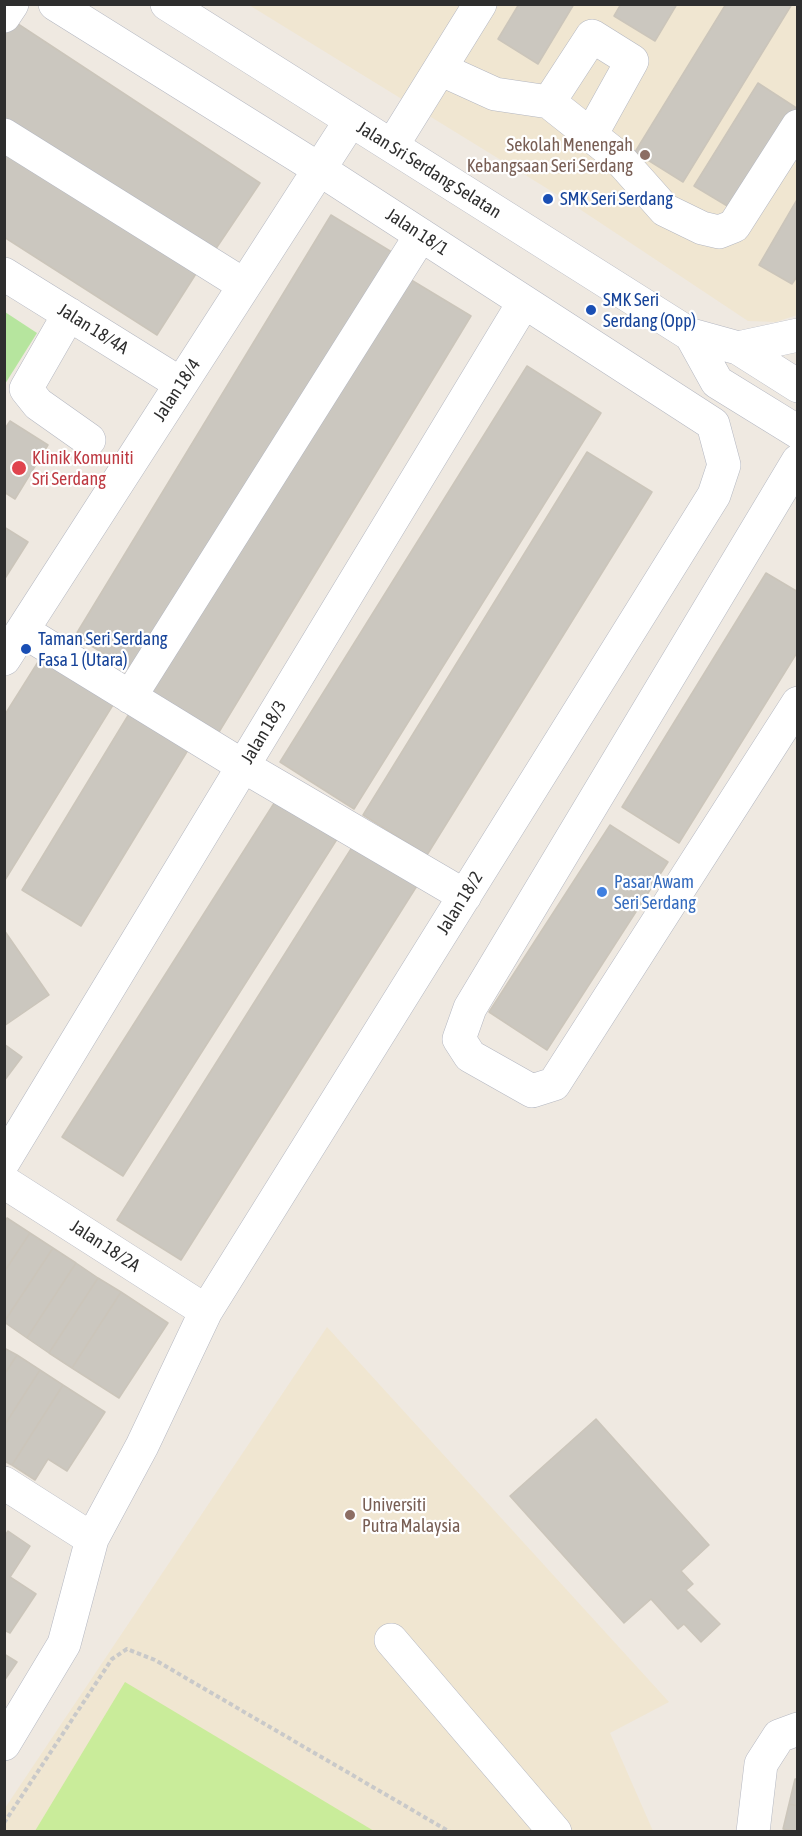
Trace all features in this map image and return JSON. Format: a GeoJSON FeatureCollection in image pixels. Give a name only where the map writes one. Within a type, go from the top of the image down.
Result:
{"type":"FeatureCollection","features":[{"type":"Feature","properties":{"kind":"street"},"geometry":{"type":"LineString","coordinates":[[4,16],[12,4]]}},
{"type":"Feature","properties":{"kind":"street","name":"Jalan 18/1"},"geometry":{"type":"LineString","coordinates":[[55,4],[319,169],[713,424],[724,465],[714,495]]}},
{"type":"Feature","properties":{"kind":"street","name":"Jalan Sri Serdang Selatan"},"geometry":{"type":"LineString","coordinates":[[168,4],[691,335],[738,348],[798,386]]}},
{"type":"Feature","properties":{"kind":"street"},"geometry":{"type":"LineString","coordinates":[[451,4],[456,12],[461,35]]}},
{"type":"Feature","properties":{"kind":"street"},"geometry":{"type":"LineString","coordinates":[[392,146],[480,4]]}},
{"type":"Feature","properties":{"kind":"street"},"geometry":{"type":"LineString","coordinates":[[549,102],[592,36],[632,61],[592,133]]}},
{"type":"Feature","properties":{"kind":"street"},"geometry":{"type":"LineString","coordinates":[[440,69],[495,94],[549,102],[592,133],[625,164],[665,210],[702,228],[719,232],[734,226],[798,126]]}},
{"type":"Feature","properties":{"kind":"street","name":"Jalan 18/4"},"geometry":{"type":"LineString","coordinates":[[4,659],[351,120]]}},
{"type":"Feature","properties":{"kind":"street"},"geometry":{"type":"LineString","coordinates":[[4,135],[244,285]]}},
{"type":"Feature","properties":{"kind":"street"},"geometry":{"type":"LineString","coordinates":[[130,697],[421,235]]}},
{"type":"Feature","properties":{"kind":"street","name":"Jalan 18/4A"},"geometry":{"type":"LineString","coordinates":[[4,274],[181,384]]}},
{"type":"Feature","properties":{"kind":"street","name":"Jalan 18/3"},"geometry":{"type":"LineString","coordinates":[[4,1161],[524,302]]}},
{"type":"Feature","properties":{"kind":"street"},"geometry":{"type":"LineString","coordinates":[[69,314],[26,389],[38,404],[89,440]]}},
{"type":"Feature","properties":{"kind":"street","name":"Jalan Sri Serdang Selatan"},"geometry":{"type":"LineString","coordinates":[[691,335],[717,382],[798,432]]}},
{"type":"Feature","properties":{"kind":"street"},"geometry":{"type":"LineString","coordinates":[[738,348],[798,335]]}},
{"type":"Feature","properties":{"kind":"street"},"geometry":{"type":"LineString","coordinates":[[798,461],[470,1008],[459,1039],[470,1056],[532,1091],[555,1084],[798,703]]}},
{"type":"Feature","properties":{"kind":"street","name":"Jalan 18/2"},"geometry":{"type":"LineString","coordinates":[[4,1744],[64,1644],[93,1539],[142,1446],[206,1311],[714,495]]}},
{"type":"Feature","properties":{"kind":"street"},"geometry":{"type":"LineString","coordinates":[[23,631],[243,766],[465,896]]}},
{"type":"Feature","properties":{"kind":"street","name":"Jalan 18/2A"},"geometry":{"type":"LineString","coordinates":[[4,1182],[206,1311]]}},
{"type":"Feature","properties":{"kind":"street"},"geometry":{"type":"LineString","coordinates":[[4,1483],[93,1539]]}},
{"type":"Feature","properties":{"kind":"street"},"geometry":{"type":"LineString","coordinates":[[391,1640],[555,1832]]}},
{"type":"Feature","properties":{"kind":"street"},"geometry":{"type":"LineString","coordinates":[[753,1832],[761,1764],[779,1736],[798,1729]]}},
{"type":"Feature","properties":{"kind":"path"},"geometry":{"type":"LineString","coordinates":[[4,1823],[112,1659],[127,1649],[155,1660],[450,1832]]}},
{"type":"Feature","properties":{"kind":"shaded area","name":"Sekolah Menengah Kebangsaan Seri Serdang"},"geometry":{"type":"Polygon","coordinates":[[[249,5],[797,5],[797,315],[776,322],[748,321],[569,202],[249,5]]]}},
{"type":"Feature","properties":{"kind":"shaded area","name":"Universiti Putra Malaysia"},"geometry":{"type":"Polygon","coordinates":[[[327,1327],[669,1702],[610,1733],[653,1831],[5,1832],[5,1808],[327,1327]]]}},
{"type":"Feature","properties":{"kind":"green space"},"geometry":{"type":"Polygon","coordinates":[[[5,312],[37,333],[5,384],[5,312]]]}},
{"type":"Feature","properties":{"kind":"green space"},"geometry":{"type":"Polygon","coordinates":[[[125,1682],[374,1831],[35,1831],[125,1682]]]}},
{"type":"Feature","properties":{"kind":"building"},"geometry":{"type":"Polygon","coordinates":[[[519,4],[574,4],[538,64],[498,39],[519,4]]]}},
{"type":"Feature","properties":{"kind":"building"},"geometry":{"type":"Polygon","coordinates":[[[621,4],[677,4],[655,41],[614,16],[621,4]]]}},
{"type":"Feature","properties":{"kind":"building"},"geometry":{"type":"Polygon","coordinates":[[[726,4],[792,4],[683,182],[635,152],[726,4]]]}},
{"type":"Feature","properties":{"kind":"building"},"geometry":{"type":"Polygon","coordinates":[[[12,20],[260,183],[211,256],[4,120],[4,31],[12,20]]]}},
{"type":"Feature","properties":{"kind":"building"},"geometry":{"type":"Polygon","coordinates":[[[758,83],[798,109],[734,210],[694,186],[758,83]]]}},
{"type":"Feature","properties":{"kind":"building"},"geometry":{"type":"Polygon","coordinates":[[[4,145],[199,269],[157,335],[4,237],[4,145]]]}},
{"type":"Feature","properties":{"kind":"building"},"geometry":{"type":"Polygon","coordinates":[[[798,198],[798,275],[792,284],[759,265],[798,198]]]}},
{"type":"Feature","properties":{"kind":"building"},"geometry":{"type":"Polygon","coordinates":[[[331,215],[395,254],[139,675],[75,636],[331,215]]]}},
{"type":"Feature","properties":{"kind":"building"},"geometry":{"type":"Polygon","coordinates":[[[403,275],[471,316],[219,732],[150,691],[403,275]]]}},
{"type":"Feature","properties":{"kind":"building"},"geometry":{"type":"Polygon","coordinates":[[[527,366],[601,413],[354,809],[280,762],[527,366]]]}},
{"type":"Feature","properties":{"kind":"building","name":"Klinik Komuniti Sri Serdang"},"geometry":{"type":"Polygon","coordinates":[[[10,421],[48,445],[15,499],[4,492],[4,430],[10,421]]]}},
{"type":"Feature","properties":{"kind":"building"},"geometry":{"type":"Polygon","coordinates":[[[587,452],[652,492],[427,855],[363,815],[587,452]]]}},
{"type":"Feature","properties":{"kind":"building"},"geometry":{"type":"Polygon","coordinates":[[[4,527],[28,542],[4,580],[4,527]]]}},
{"type":"Feature","properties":{"kind":"building"},"geometry":{"type":"Polygon","coordinates":[[[766,573],[798,592],[798,651],[679,843],[622,807],[766,573]]]}},
{"type":"Feature","properties":{"kind":"building"},"geometry":{"type":"Polygon","coordinates":[[[43,654],[116,700],[5,880],[4,716],[43,654]]]}},
{"type":"Feature","properties":{"kind":"building"},"geometry":{"type":"Polygon","coordinates":[[[132,709],[191,745],[81,926],[22,890],[132,709]]]}},
{"type":"Feature","properties":{"kind":"building"},"geometry":{"type":"Polygon","coordinates":[[[278,797],[339,836],[123,1176],[62,1137],[278,797]]]}},
{"type":"Feature","properties":{"kind":"building"},"geometry":{"type":"Polygon","coordinates":[[[610,825],[668,862],[547,1050],[489,1012],[610,825]]]}},
{"type":"Feature","properties":{"kind":"building"},"geometry":{"type":"Polygon","coordinates":[[[356,841],[420,881],[181,1260],[117,1220],[356,841]]]}},
{"type":"Feature","properties":{"kind":"building"},"geometry":{"type":"Polygon","coordinates":[[[4,930],[49,995],[4,1026],[4,930]]]}},
{"type":"Feature","properties":{"kind":"building"},"geometry":{"type":"Polygon","coordinates":[[[4,1044],[22,1057],[4,1081],[4,1044]]]}},
{"type":"Feature","properties":{"kind":"building"},"geometry":{"type":"Polygon","coordinates":[[[7,1218],[30,1233],[4,1272],[4,1223],[7,1218]]]}},
{"type":"Feature","properties":{"kind":"building"},"geometry":{"type":"Polygon","coordinates":[[[30,1233],[53,1248],[4,1322],[4,1272],[30,1233]]]}},
{"type":"Feature","properties":{"kind":"building"},"geometry":{"type":"Polygon","coordinates":[[[53,1248],[76,1263],[27,1338],[4,1322],[53,1248]]]}},
{"type":"Feature","properties":{"kind":"building"},"geometry":{"type":"Polygon","coordinates":[[[76,1263],[98,1278],[49,1353],[27,1338],[76,1263]]]}},
{"type":"Feature","properties":{"kind":"building"},"geometry":{"type":"Polygon","coordinates":[[[98,1278],[121,1292],[72,1368],[49,1353],[98,1278]]]}},
{"type":"Feature","properties":{"kind":"building"},"geometry":{"type":"Polygon","coordinates":[[[121,1292],[168,1323],[119,1398],[72,1368],[121,1292]]]}},
{"type":"Feature","properties":{"kind":"building"},"geometry":{"type":"Polygon","coordinates":[[[4,1348],[17,1355],[4,1375],[4,1348]]]}},
{"type":"Feature","properties":{"kind":"building"},"geometry":{"type":"Polygon","coordinates":[[[17,1355],[40,1370],[4,1426],[4,1375],[17,1355]]]}},
{"type":"Feature","properties":{"kind":"building"},"geometry":{"type":"Polygon","coordinates":[[[40,1370],[63,1385],[12,1465],[4,1461],[4,1426],[40,1370]]]}},
{"type":"Feature","properties":{"kind":"building"},"geometry":{"type":"Polygon","coordinates":[[[63,1385],[105,1412],[67,1471],[48,1459],[35,1480],[12,1465],[63,1385]]]}},
{"type":"Feature","properties":{"kind":"building"},"geometry":{"type":"Polygon","coordinates":[[[596,1419],[709,1545],[681,1571],[693,1584],[686,1590],[720,1624],[701,1642],[684,1624],[678,1629],[651,1599],[624,1623],[510,1496],[596,1419]]]}},
{"type":"Feature","properties":{"kind":"building"},"geometry":{"type":"Polygon","coordinates":[[[8,1531],[30,1546],[10,1577],[36,1594],[10,1633],[4,1630],[4,1537],[8,1531]]]}},
{"type":"Feature","properties":{"kind":"building"},"geometry":{"type":"Polygon","coordinates":[[[4,1654],[17,1662],[4,1681],[4,1654]]]}},
{"type":"Feature","properties":{"kind":"building"},"geometry":{"type":"Polygon","coordinates":[[[795,1779],[798,1779],[798,1806],[789,1804],[795,1779]]]}},
{"type":"Feature","properties":{"kind":"building"},"geometry":{"type":"Polygon","coordinates":[[[789,1804],[798,1806],[798,1832],[783,1829],[789,1804]]]}},
{"type":"Feature","properties":{"kind":"place","name":"Sekolah Menengah Kebangsaan Seri Serdang"},"geometry":{"type":"Point","coordinates":[645,155]}},
{"type":"Feature","properties":{"kind":"place","name":"SMK Seri Serdang"},"geometry":{"type":"Point","coordinates":[548,199]}},
{"type":"Feature","properties":{"kind":"place","name":"SMK Seri Serdang (Opp)"},"geometry":{"type":"Point","coordinates":[591,310]}},
{"type":"Feature","properties":{"kind":"place","name":"Klinik Komuniti Sri Serdang"},"geometry":{"type":"Point","coordinates":[19,468]}},
{"type":"Feature","properties":{"kind":"place","name":"Taman Seri Serdang Fasa 1 (Utara)"},"geometry":{"type":"Point","coordinates":[26,649]}},
{"type":"Feature","properties":{"kind":"place","name":"Pasar Awam Seri Serdang"},"geometry":{"type":"Point","coordinates":[602,892]}},
{"type":"Feature","properties":{"kind":"place","name":"Universiti Putra Malaysia"},"geometry":{"type":"Point","coordinates":[350,1515]}}]}
